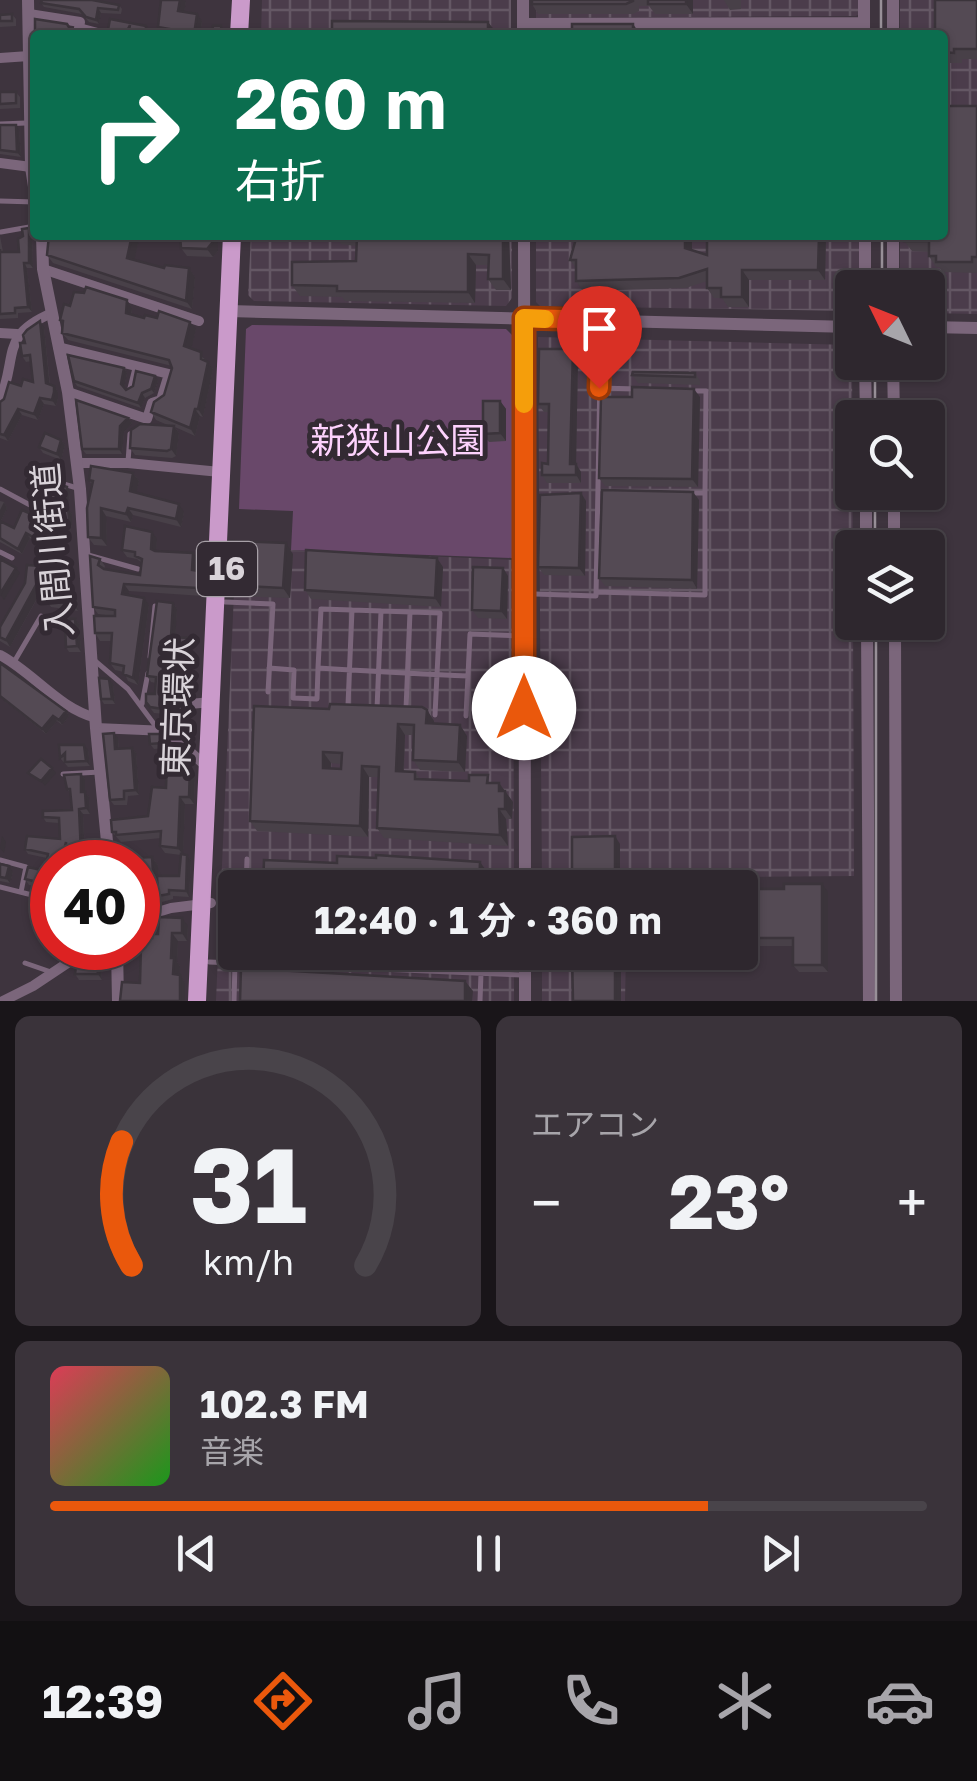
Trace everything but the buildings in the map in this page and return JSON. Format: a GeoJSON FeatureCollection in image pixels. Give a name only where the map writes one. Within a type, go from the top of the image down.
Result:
{"type":"FeatureCollection","features":[{"type":"Feature","properties":{"kind":"highway"},"geometry":{"type":"LineString","coordinates":[[239,30],[241,0]]}},
{"type":"Feature","properties":{"kind":"highway"},"geometry":{"type":"LineString","coordinates":[[250,30],[252,0]]}},
{"type":"Feature","properties":{"kind":"highway","name":"東京環状"},"geometry":{"type":"LineString","coordinates":[[196,1001],[226,602],[232,240]]}},
{"type":"Feature","properties":{"kind":"highway","name":"東京環状"},"geometry":{"type":"LineString","coordinates":[[207,1001],[208,768],[220,472],[240,240]]}},
{"type":"Feature","properties":{"kind":"street"},"geometry":{"type":"LineString","coordinates":[[523,0],[523,29],[864,29],[864,0]]}},
{"type":"Feature","properties":{"kind":"street"},"geometry":{"type":"LineString","coordinates":[[893,0],[893,30]]}},
{"type":"Feature","properties":{"kind":"street"},"geometry":{"type":"LineString","coordinates":[[29,7],[80,22],[79,28],[87,30]]}},
{"type":"Feature","properties":{"kind":"street"},"geometry":{"type":"LineString","coordinates":[[0,58],[30,53]]}},
{"type":"Feature","properties":{"kind":"street"},"geometry":{"type":"LineString","coordinates":[[0,164],[30,167]]}},
{"type":"Feature","properties":{"kind":"street","name":"入間川街道"},"geometry":{"type":"LineString","coordinates":[[42,240],[43,269],[68,392],[80,489],[107,840]]}},
{"type":"Feature","properties":{"kind":"street"},"geometry":{"type":"LineString","coordinates":[[524,240],[525,870]]}},
{"type":"Feature","properties":{"kind":"street"},"geometry":{"type":"LineString","coordinates":[[865,240],[865,270]]}},
{"type":"Feature","properties":{"kind":"street"},"geometry":{"type":"LineString","coordinates":[[893,240],[893,270]]}},
{"type":"Feature","properties":{"kind":"street"},"geometry":{"type":"LineString","coordinates":[[43,269],[199,321]]}},
{"type":"Feature","properties":{"kind":"street"},"geometry":{"type":"LineString","coordinates":[[233,312],[835,327]]}},
{"type":"Feature","properties":{"kind":"street"},"geometry":{"type":"LineString","coordinates":[[0,401],[5,367],[18,334],[30,322],[52,314]]}},
{"type":"Feature","properties":{"kind":"street"},"geometry":{"type":"LineString","coordinates":[[945,328],[977,328]]}},
{"type":"Feature","properties":{"kind":"street"},"geometry":{"type":"LineString","coordinates":[[0,332],[18,334]]}},
{"type":"Feature","properties":{"kind":"street"},"geometry":{"type":"LineString","coordinates":[[58,346],[169,374],[161,400],[152,403],[147,419],[68,392]]}},
{"type":"Feature","properties":{"kind":"street"},"geometry":{"type":"LineString","coordinates":[[76,463],[128,463],[220,472]]}},
{"type":"Feature","properties":{"kind":"street"},"geometry":{"type":"LineString","coordinates":[[867,640],[869,1001]]}},
{"type":"Feature","properties":{"kind":"street"},"geometry":{"type":"LineString","coordinates":[[895,640],[896,1001]]}},
{"type":"Feature","properties":{"kind":"street"},"geometry":{"type":"LineString","coordinates":[[6,658],[96,723],[163,731],[208,768]]}},
{"type":"Feature","properties":{"kind":"street"},"geometry":{"type":"LineString","coordinates":[[163,731],[190,704],[210,702]]}},
{"type":"Feature","properties":{"kind":"street"},"geometry":{"type":"LineString","coordinates":[[160,913],[206,902]]}},
{"type":"Feature","properties":{"kind":"street"},"geometry":{"type":"LineString","coordinates":[[4,1001],[57,970]]}},
{"type":"Feature","properties":{"kind":"street"},"geometry":{"type":"LineString","coordinates":[[117,970],[118,1001]]}},
{"type":"Feature","properties":{"kind":"street"},"geometry":{"type":"LineString","coordinates":[[525,970],[525,1001]]}},
{"type":"Feature","properties":{"kind":"lane"},"geometry":{"type":"LineString","coordinates":[[0,124],[30,122]]}},
{"type":"Feature","properties":{"kind":"lane"},"geometry":{"type":"LineString","coordinates":[[0,201],[30,202]]}},
{"type":"Feature","properties":{"kind":"lane"},"geometry":{"type":"LineString","coordinates":[[1,232],[30,227]]}},
{"type":"Feature","properties":{"kind":"lane"},"geometry":{"type":"LineString","coordinates":[[534,594],[596,596],[601,320]]}},
{"type":"Feature","properties":{"kind":"lane"},"geometry":{"type":"LineString","coordinates":[[100,370],[104,356]]}},
{"type":"Feature","properties":{"kind":"lane"},"geometry":{"type":"LineString","coordinates":[[130,388],[136,365]]}},
{"type":"Feature","properties":{"kind":"lane"},"geometry":{"type":"LineString","coordinates":[[599,388],[653,390]]}},
{"type":"Feature","properties":{"kind":"lane"},"geometry":{"type":"LineString","coordinates":[[596,592],[705,595],[706,391],[688,390]]}},
{"type":"Feature","properties":{"kind":"lane"},"geometry":{"type":"LineString","coordinates":[[128,463],[130,434],[146,424],[147,419]]}},
{"type":"Feature","properties":{"kind":"lane"},"geometry":{"type":"LineString","coordinates":[[47,479],[80,489]]}},
{"type":"Feature","properties":{"kind":"lane"},"geometry":{"type":"LineString","coordinates":[[0,490],[30,505]]}},
{"type":"Feature","properties":{"kind":"lane"},"geometry":{"type":"LineString","coordinates":[[598,492],[616,492]]}},
{"type":"Feature","properties":{"kind":"lane"},"geometry":{"type":"LineString","coordinates":[[687,493],[705,494]]}},
{"type":"Feature","properties":{"kind":"lane"},"geometry":{"type":"LineString","coordinates":[[0,552],[12,558]]}},
{"type":"Feature","properties":{"kind":"lane"},"geometry":{"type":"LineString","coordinates":[[86,554],[138,569]]}},
{"type":"Feature","properties":{"kind":"lane"},"geometry":{"type":"LineString","coordinates":[[226,602],[273,604],[268,692]]}},
{"type":"Feature","properties":{"kind":"lane"},"geometry":{"type":"LineString","coordinates":[[142,704],[155,606]]}},
{"type":"Feature","properties":{"kind":"lane"},"geometry":{"type":"LineString","coordinates":[[269,668],[294,670],[292,698],[317,700],[321,609],[440,613],[435,715]]}},
{"type":"Feature","properties":{"kind":"lane"},"geometry":{"type":"LineString","coordinates":[[348,705],[352,610]]}},
{"type":"Feature","properties":{"kind":"lane"},"geometry":{"type":"LineString","coordinates":[[376,712],[381,611]]}},
{"type":"Feature","properties":{"kind":"lane"},"geometry":{"type":"LineString","coordinates":[[406,712],[410,612]]}},
{"type":"Feature","properties":{"kind":"lane"},"geometry":{"type":"LineString","coordinates":[[0,671],[40,616]]}},
{"type":"Feature","properties":{"kind":"lane"},"geometry":{"type":"LineString","coordinates":[[466,716],[470,634],[524,636]]}},
{"type":"Feature","properties":{"kind":"lane"},"geometry":{"type":"LineString","coordinates":[[92,658],[142,704],[163,731]]}},
{"type":"Feature","properties":{"kind":"lane"},"geometry":{"type":"LineString","coordinates":[[318,668],[468,676]]}},
{"type":"Feature","properties":{"kind":"lane"},"geometry":{"type":"LineString","coordinates":[[63,774],[116,764]]}},
{"type":"Feature","properties":{"kind":"lane"},"geometry":{"type":"LineString","coordinates":[[247,859],[247,870]]}},
{"type":"Feature","properties":{"kind":"lane"},"geometry":{"type":"LineString","coordinates":[[0,860],[26,867],[21,892]]}},
{"type":"Feature","properties":{"kind":"lane"},"geometry":{"type":"LineString","coordinates":[[0,887],[30,894]]}},
{"type":"Feature","properties":{"kind":"lane"},"geometry":{"type":"LineString","coordinates":[[209,962],[218,962]]}},
{"type":"Feature","properties":{"kind":"lane"},"geometry":{"type":"LineString","coordinates":[[26,963],[52,973]]}},
{"type":"Feature","properties":{"kind":"lane"},"geometry":{"type":"LineString","coordinates":[[234,1001],[235,970]]}},
{"type":"Feature","properties":{"kind":"lane"},"geometry":{"type":"LineString","coordinates":[[405,970],[525,975]]}},
{"type":"Feature","properties":{"kind":"lane"},"geometry":{"type":"LineString","coordinates":[[490,970],[490,974]]}},
{"type":"Feature","properties":{"kind":"lane"},"geometry":{"type":"LineString","coordinates":[[480,1001],[481,973]]}},
{"type":"Feature","properties":{"kind":"lane"},"geometry":{"type":"LineString","coordinates":[[33,986],[35,1001]]}},
{"type":"Feature","properties":{"kind":"shaded area"},"geometry":{"type":"Polygon","coordinates":[[[262,0],[511,0],[511,30],[261,30],[262,0]]]}},
{"type":"Feature","properties":{"kind":"shaded area"},"geometry":{"type":"Polygon","coordinates":[[[536,0],[859,0],[859,14],[536,18],[536,0]]]}},
{"type":"Feature","properties":{"kind":"shaded area"},"geometry":{"type":"Polygon","coordinates":[[[900,0],[977,0],[977,314],[945,313],[945,270],[900,270],[900,240],[948,240],[948,30],[900,30],[900,0]]]}},
{"type":"Feature","properties":{"kind":"shaded area"},"geometry":{"type":"Polygon","coordinates":[[[854,28],[855,30],[535,30],[854,28]]]}},
{"type":"Feature","properties":{"kind":"shaded area"},"geometry":{"type":"Polygon","coordinates":[[[251,240],[512,240],[512,298],[506,306],[254,301],[248,295],[251,240]]]}},
{"type":"Feature","properties":{"kind":"shaded area"},"geometry":{"type":"Polygon","coordinates":[[[536,240],[859,240],[859,270],[835,270],[835,311],[540,306],[536,302],[536,240]]]}},
{"type":"Feature","properties":{"kind":"shaded area"},"geometry":{"type":"Polygon","coordinates":[[[538,337],[835,345],[835,380],[852,380],[852,400],[835,400],[835,510],[853,510],[853,530],[835,530],[835,640],[853,640],[854,876],[758,877],[758,870],[542,870],[538,337]]]}},
{"type":"Feature","properties":{"kind":"shaded area"},"geometry":{"type":"Polygon","coordinates":[[[236,548],[513,560],[514,870],[222,870],[236,548]]]}},
{"type":"Feature","properties":{"kind":"shaded area"},"geometry":{"type":"Polygon","coordinates":[[[218,956],[218,970],[514,970],[514,1001],[216,1001],[218,956]]]}},
{"type":"Feature","properties":{"kind":"shaded area"},"geometry":{"type":"Polygon","coordinates":[[[542,970],[626,970],[625,1001],[542,1001],[542,970]]]}},
{"type":"Feature","properties":{"kind":"green space","name":"新狭山公園"},"geometry":{"type":"Polygon","coordinates":[[[252,325],[506,329],[512,335],[512,558],[291,550],[293,511],[239,509],[246,329],[252,325]]]}},
{"type":"Feature","properties":{"kind":"railway"},"geometry":{"type":"LineString","coordinates":[[881,0],[881,30]]}},
{"type":"Feature","properties":{"kind":"railway"},"geometry":{"type":"LineString","coordinates":[[882,240],[882,270]]}},
{"type":"Feature","properties":{"kind":"railway"},"geometry":{"type":"LineString","coordinates":[[875,380],[875,400]]}},
{"type":"Feature","properties":{"kind":"railway"},"geometry":{"type":"LineString","coordinates":[[875,510],[875,530]]}},
{"type":"Feature","properties":{"kind":"railway"},"geometry":{"type":"LineString","coordinates":[[876,640],[876,1001]]}},
{"type":"Feature","properties":{"kind":"slow traffic"},"geometry":{"type":"LineString","coordinates":[[524,404],[524,318],[545,319]]}},
{"type":"Feature","properties":{"kind":"route"},"geometry":{"type":"LineString","coordinates":[[524,708],[524,318],[601,320],[599,388]]}}]}
